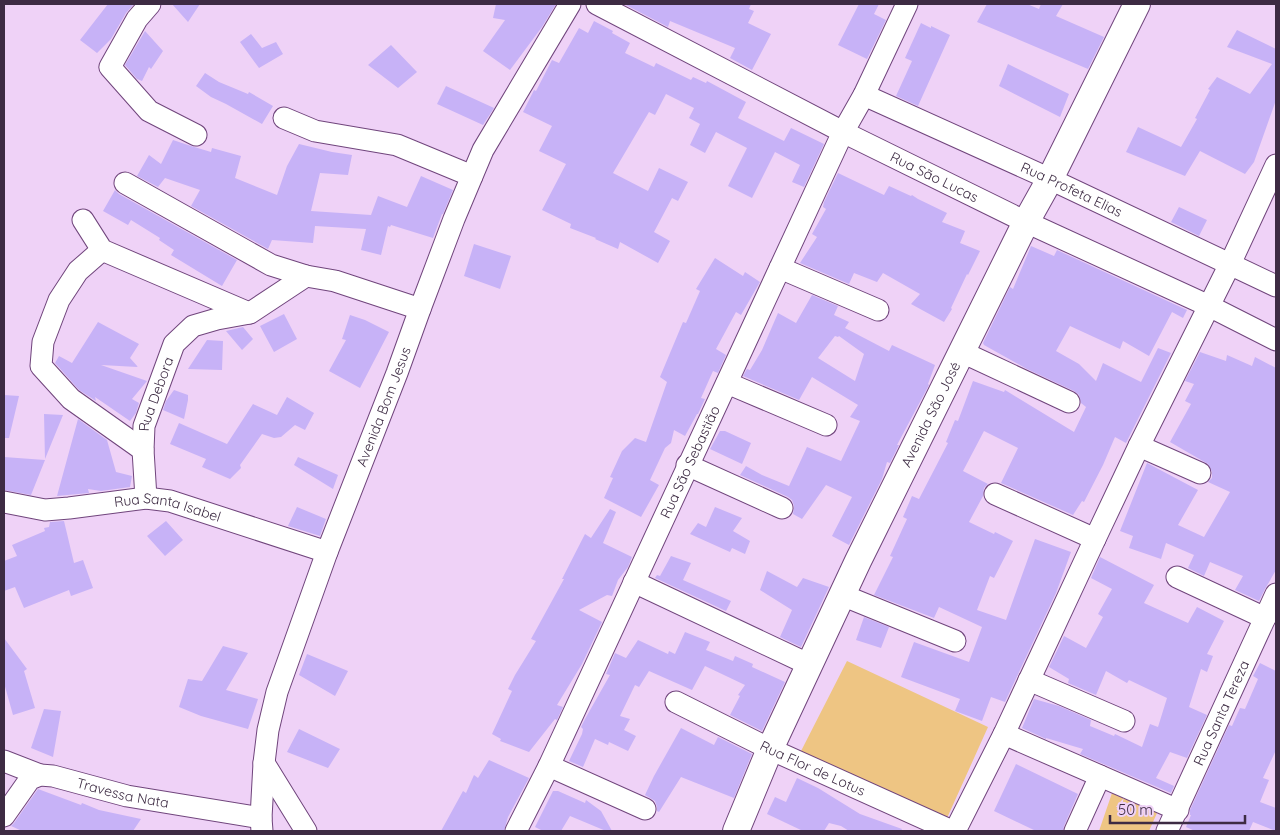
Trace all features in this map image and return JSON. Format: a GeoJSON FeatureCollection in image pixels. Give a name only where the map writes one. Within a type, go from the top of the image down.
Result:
{"type":"FeatureCollection","features":[{"type":"Feature","properties":{"kind":"street"},"geometry":{"type":"LineString","coordinates":[[150,4],[137,19],[110,67],[149,111],[196,135]]}},
{"type":"Feature","properties":{"kind":"street","name":"Avenida Bom Jesus"},"geometry":{"type":"LineString","coordinates":[[262,824],[264,763],[268,730],[277,692],[327,552],[397,373],[454,219],[483,150],[570,4]]}},
{"type":"Feature","properties":{"kind":"street","name":"Rua São Lucas"},"geometry":{"type":"LineString","coordinates":[[597,4],[843,132],[1026,222],[1209,306],[1276,340]]}},
{"type":"Feature","properties":{"kind":"street","name":"Rua São Sebastião"},"geometry":{"type":"LineString","coordinates":[[516,831],[549,766],[843,132],[864,95],[907,4]]}},
{"type":"Feature","properties":{"kind":"street","name":"Avenida São José"},"geometry":{"type":"LineString","coordinates":[[736,831],[770,748],[842,595],[1026,222],[1050,179],[1137,4]]}},
{"type":"Feature","properties":{"kind":"street","name":"Rua Profeta Elias"},"geometry":{"type":"LineString","coordinates":[[864,95],[1050,179],[1276,286]]}},
{"type":"Feature","properties":{"kind":"street"},"geometry":{"type":"LineString","coordinates":[[284,118],[315,131],[397,145],[472,176]]}},
{"type":"Feature","properties":{"kind":"street"},"geometry":{"type":"LineString","coordinates":[[954,831],[1004,734],[1094,539],[1230,264],[1276,164]]}},
{"type":"Feature","properties":{"kind":"street"},"geometry":{"type":"LineString","coordinates":[[125,183],[270,265],[306,276],[335,281],[420,309]]}},
{"type":"Feature","properties":{"kind":"street"},"geometry":{"type":"LineString","coordinates":[[83,220],[102,250],[250,313]]}},
{"type":"Feature","properties":{"kind":"street"},"geometry":{"type":"LineString","coordinates":[[102,250],[78,271],[59,300],[43,342],[41,366],[71,398],[143,450]]}},
{"type":"Feature","properties":{"kind":"street"},"geometry":{"type":"LineString","coordinates":[[780,268],[878,310]]}},
{"type":"Feature","properties":{"kind":"street","name":"Rua Debora"},"geometry":{"type":"LineString","coordinates":[[146,498],[143,450],[144,426],[174,344],[193,326],[250,313],[306,276]]}},
{"type":"Feature","properties":{"kind":"street"},"geometry":{"type":"LineString","coordinates":[[962,352],[1069,402]]}},
{"type":"Feature","properties":{"kind":"street"},"geometry":{"type":"LineString","coordinates":[[727,383],[826,426]]}},
{"type":"Feature","properties":{"kind":"street"},"geometry":{"type":"LineString","coordinates":[[1139,446],[1200,473]]}},
{"type":"Feature","properties":{"kind":"street"},"geometry":{"type":"LineString","coordinates":[[687,465],[782,508]]}},
{"type":"Feature","properties":{"kind":"street"},"geometry":{"type":"LineString","coordinates":[[995,494],[1094,539]]}},
{"type":"Feature","properties":{"kind":"street","name":"Rua Santa Isabel"},"geometry":{"type":"LineString","coordinates":[[4,502],[45,510],[146,498],[170,501],[327,552]]}},
{"type":"Feature","properties":{"kind":"street"},"geometry":{"type":"LineString","coordinates":[[1177,577],[1265,618]]}},
{"type":"Feature","properties":{"kind":"street"},"geometry":{"type":"LineString","coordinates":[[634,582],[810,664]]}},
{"type":"Feature","properties":{"kind":"street","name":"Rua Santa Tereza"},"geometry":{"type":"LineString","coordinates":[[1167,831],[1276,594]]}},
{"type":"Feature","properties":{"kind":"street"},"geometry":{"type":"LineString","coordinates":[[842,595],[955,641]]}},
{"type":"Feature","properties":{"kind":"street"},"geometry":{"type":"LineString","coordinates":[[1028,680],[1124,721]]}},
{"type":"Feature","properties":{"kind":"street","name":"Rua Flor de Lotus"},"geometry":{"type":"LineString","coordinates":[[676,702],[770,748],[954,831]]}},
{"type":"Feature","properties":{"kind":"street"},"geometry":{"type":"LineString","coordinates":[[1004,734],[1178,810]]}},
{"type":"Feature","properties":{"kind":"street","name":"Travessa Nata"},"geometry":{"type":"LineString","coordinates":[[4,761],[40,775],[53,776],[127,796],[262,824]]}},
{"type":"Feature","properties":{"kind":"street"},"geometry":{"type":"LineString","coordinates":[[264,763],[306,831]]}},
{"type":"Feature","properties":{"kind":"street"},"geometry":{"type":"LineString","coordinates":[[549,766],[645,809]]}},
{"type":"Feature","properties":{"kind":"street"},"geometry":{"type":"LineString","coordinates":[[4,816],[30,779],[40,775]]}},
{"type":"Feature","properties":{"kind":"street"},"geometry":{"type":"LineString","coordinates":[[1075,831],[1100,776]]}},
{"type":"Feature","properties":{"kind":"shaded area"},"geometry":{"type":"Polygon","coordinates":[[[847,661],[988,727],[943,827],[799,755],[847,661]]]}},
{"type":"Feature","properties":{"kind":"shaded area"},"geometry":{"type":"Polygon","coordinates":[[[1112,793],[1157,813],[1149,831],[1099,831],[1112,793]]]}},
{"type":"Feature","properties":{"kind":"building"},"geometry":{"type":"Polygon","coordinates":[[[108,4],[134,4],[126,13],[111,39],[97,53],[80,40],[108,4]]]}},
{"type":"Feature","properties":{"kind":"building"},"geometry":{"type":"Polygon","coordinates":[[[172,4],[200,4],[188,22],[172,4]]]}},
{"type":"Feature","properties":{"kind":"building"},"geometry":{"type":"Polygon","coordinates":[[[496,4],[556,4],[542,27],[510,70],[483,51],[505,20],[493,18],[496,4]]]}},
{"type":"Feature","properties":{"kind":"building"},"geometry":{"type":"Polygon","coordinates":[[[624,4],[751,4],[749,9],[754,11],[748,23],[771,34],[752,70],[730,58],[735,48],[670,21],[668,27],[624,4]]]}},
{"type":"Feature","properties":{"kind":"building"},"geometry":{"type":"Polygon","coordinates":[[[859,4],[879,4],[874,14],[886,20],[867,59],[838,45],[859,4]]]}},
{"type":"Feature","properties":{"kind":"building"},"geometry":{"type":"Polygon","coordinates":[[[987,4],[1027,4],[1039,9],[1041,4],[1063,4],[1056,16],[1104,37],[1088,69],[977,22],[987,4]]]}},
{"type":"Feature","properties":{"kind":"building"},"geometry":{"type":"Polygon","coordinates":[[[594,21],[630,43],[625,53],[654,67],[656,63],[691,80],[693,77],[706,83],[707,81],[746,102],[738,118],[784,141],[791,128],[824,144],[804,187],[792,182],[800,165],[775,152],[752,198],[728,186],[747,148],[716,132],[705,153],[690,145],[700,124],[689,118],[694,108],[666,94],[655,115],[649,112],[613,173],[648,191],[659,168],[688,182],[678,201],[672,198],[654,232],[670,241],[658,263],[620,242],[618,249],[570,228],[571,224],[542,210],[566,164],[539,151],[552,126],[523,112],[552,60],[559,63],[579,28],[588,33],[594,21]]]}},
{"type":"Feature","properties":{"kind":"building"},"geometry":{"type":"Polygon","coordinates":[[[921,23],[950,35],[918,106],[896,96],[912,61],[905,58],[921,23]]]}},
{"type":"Feature","properties":{"kind":"building"},"geometry":{"type":"Polygon","coordinates":[[[1237,30],[1276,49],[1276,100],[1254,162],[1245,174],[1200,151],[1185,176],[1126,152],[1138,127],[1181,147],[1197,119],[1195,118],[1210,90],[1208,89],[1217,77],[1250,94],[1272,64],[1227,47],[1237,30]]]}},
{"type":"Feature","properties":{"kind":"building"},"geometry":{"type":"Polygon","coordinates":[[[145,31],[163,51],[151,69],[149,67],[142,81],[137,79],[125,65],[145,31]]]}},
{"type":"Feature","properties":{"kind":"building"},"geometry":{"type":"Polygon","coordinates":[[[251,34],[262,48],[276,42],[283,54],[259,68],[240,42],[251,34]]]}},
{"type":"Feature","properties":{"kind":"building"},"geometry":{"type":"Polygon","coordinates":[[[391,45],[417,72],[398,88],[368,65],[391,45]]]}},
{"type":"Feature","properties":{"kind":"building"},"geometry":{"type":"Polygon","coordinates":[[[1008,64],[1069,94],[1060,117],[999,86],[1008,64]]]}},
{"type":"Feature","properties":{"kind":"building"},"geometry":{"type":"Polygon","coordinates":[[[205,73],[219,82],[248,94],[249,92],[273,106],[262,124],[211,97],[196,86],[205,73]]]}},
{"type":"Feature","properties":{"kind":"building"},"geometry":{"type":"Polygon","coordinates":[[[446,86],[494,108],[483,125],[437,104],[446,86]]]}},
{"type":"Feature","properties":{"kind":"building"},"geometry":{"type":"Polygon","coordinates":[[[173,140],[211,152],[212,148],[241,156],[235,178],[277,195],[287,166],[299,144],[352,155],[348,175],[320,173],[311,211],[371,215],[378,196],[407,207],[421,176],[453,190],[433,238],[391,225],[390,227],[388,226],[381,255],[361,250],[366,229],[315,226],[313,243],[272,240],[268,249],[191,206],[200,190],[165,178],[158,187],[137,176],[149,155],[161,164],[173,140]]]}},
{"type":"Feature","properties":{"kind":"building"},"geometry":{"type":"Polygon","coordinates":[[[838,173],[884,195],[889,186],[912,195],[947,213],[942,222],[965,231],[960,243],[980,251],[944,322],[911,304],[920,294],[883,273],[877,282],[854,273],[849,284],[800,263],[817,237],[812,234],[826,209],[823,207],[824,202],[838,173]]]}},
{"type":"Feature","properties":{"kind":"building"},"geometry":{"type":"Polygon","coordinates":[[[115,190],[237,260],[222,286],[171,255],[174,250],[159,240],[160,238],[131,220],[128,225],[103,211],[115,190]]]}},
{"type":"Feature","properties":{"kind":"building"},"geometry":{"type":"Polygon","coordinates":[[[1179,207],[1207,220],[1199,236],[1171,222],[1179,207]]]}},
{"type":"Feature","properties":{"kind":"building"},"geometry":{"type":"Polygon","coordinates":[[[474,244],[511,256],[500,289],[464,276],[474,244]]]}},
{"type":"Feature","properties":{"kind":"building"},"geometry":{"type":"Polygon","coordinates":[[[1031,246],[1054,256],[1057,250],[1187,310],[1183,318],[1172,312],[1149,356],[1123,341],[1120,349],[1070,326],[1056,351],[1079,364],[1096,381],[1103,363],[1141,382],[1158,348],[1171,353],[1126,443],[1115,437],[1084,502],[1082,501],[1073,515],[1001,483],[1018,448],[984,431],[963,471],[988,484],[984,488],[983,496],[969,522],[1013,541],[994,578],[990,576],[977,610],[1006,620],[1035,539],[1071,552],[1056,593],[1005,702],[991,697],[982,721],[955,711],[960,699],[901,677],[914,642],[969,662],[982,627],[939,607],[934,618],[874,595],[893,557],[890,556],[907,519],[903,517],[912,496],[919,499],[948,443],[946,442],[955,420],[958,421],[973,381],[1004,392],[1005,390],[1074,432],[1086,407],[1081,403],[1079,395],[1074,391],[1027,369],[983,343],[1010,287],[1013,289],[1031,246]]]}},
{"type":"Feature","properties":{"kind":"building"},"geometry":{"type":"Polygon","coordinates":[[[715,258],[743,276],[745,272],[760,282],[741,315],[736,312],[716,349],[726,355],[718,373],[713,371],[701,398],[705,399],[698,414],[685,436],[674,430],[671,443],[665,448],[650,480],[659,485],[641,517],[604,498],[613,478],[610,477],[622,451],[635,438],[646,442],[667,382],[660,377],[683,322],[686,323],[700,291],[696,289],[715,258]]]}},
{"type":"Feature","properties":{"kind":"building"},"geometry":{"type":"Polygon","coordinates":[[[812,295],[838,306],[834,315],[849,322],[845,328],[889,351],[892,345],[935,365],[929,385],[897,445],[899,445],[890,463],[887,462],[882,479],[849,545],[832,536],[852,497],[826,485],[802,519],[793,514],[794,506],[792,500],[788,497],[740,475],[746,466],[789,486],[807,447],[841,461],[860,421],[850,417],[858,405],[812,377],[799,400],[743,376],[747,369],[750,370],[762,350],[778,313],[796,323],[812,295]],[[835,336],[818,358],[855,381],[864,354],[835,336]]]}},
{"type":"Feature","properties":{"kind":"building"},"geometry":{"type":"Polygon","coordinates":[[[284,314],[297,339],[274,352],[260,326],[284,314]]]}},
{"type":"Feature","properties":{"kind":"building"},"geometry":{"type":"Polygon","coordinates":[[[350,315],[389,332],[360,388],[329,371],[346,340],[342,339],[350,315]]]}},
{"type":"Feature","properties":{"kind":"building"},"geometry":{"type":"Polygon","coordinates":[[[98,322],[139,344],[130,358],[138,367],[101,365],[147,381],[132,399],[139,403],[136,413],[130,421],[95,397],[96,401],[79,390],[55,363],[59,356],[72,363],[98,322]]]}},
{"type":"Feature","properties":{"kind":"building"},"geometry":{"type":"Polygon","coordinates":[[[243,327],[253,339],[242,350],[226,331],[243,327]]]}},
{"type":"Feature","properties":{"kind":"building"},"geometry":{"type":"Polygon","coordinates":[[[207,340],[223,341],[222,370],[188,369],[207,340]]]}},
{"type":"Feature","properties":{"kind":"building"},"geometry":{"type":"Polygon","coordinates":[[[1200,352],[1226,361],[1227,355],[1252,366],[1255,357],[1276,368],[1276,570],[1259,601],[1235,590],[1243,576],[1210,562],[1204,576],[1188,568],[1194,555],[1166,543],[1161,559],[1129,548],[1133,536],[1120,531],[1147,463],[1198,490],[1178,525],[1204,537],[1230,492],[1208,482],[1212,478],[1212,472],[1208,464],[1170,442],[1191,404],[1185,401],[1194,384],[1185,381],[1200,352]]]}},
{"type":"Feature","properties":{"kind":"building"},"geometry":{"type":"Polygon","coordinates":[[[174,390],[188,395],[184,419],[163,410],[166,401],[174,390]]]}},
{"type":"Feature","properties":{"kind":"building"},"geometry":{"type":"Polygon","coordinates":[[[4,395],[19,396],[9,438],[4,438],[4,395]]]}},
{"type":"Feature","properties":{"kind":"building"},"geometry":{"type":"Polygon","coordinates":[[[287,397],[314,413],[305,430],[295,425],[281,437],[274,438],[262,434],[240,465],[241,468],[230,479],[202,467],[206,459],[170,444],[179,423],[227,444],[253,404],[277,415],[287,397]]]}},
{"type":"Feature","properties":{"kind":"building"},"geometry":{"type":"Polygon","coordinates":[[[44,414],[63,415],[45,459],[44,414]]]}},
{"type":"Feature","properties":{"kind":"building"},"geometry":{"type":"Polygon","coordinates":[[[78,419],[107,440],[116,472],[132,476],[130,487],[101,491],[88,489],[89,493],[57,496],[78,419]]]}},
{"type":"Feature","properties":{"kind":"building"},"geometry":{"type":"Polygon","coordinates":[[[720,431],[725,431],[751,443],[742,464],[710,449],[720,431]]]}},
{"type":"Feature","properties":{"kind":"building"},"geometry":{"type":"Polygon","coordinates":[[[4,457],[45,460],[31,495],[4,490],[4,457]]]}},
{"type":"Feature","properties":{"kind":"building"},"geometry":{"type":"Polygon","coordinates":[[[298,457],[338,475],[333,489],[294,465],[298,457]]]}},
{"type":"Feature","properties":{"kind":"building"},"geometry":{"type":"Polygon","coordinates":[[[297,507],[326,519],[320,536],[288,526],[297,507]]]}},
{"type":"Feature","properties":{"kind":"building"},"geometry":{"type":"Polygon","coordinates":[[[715,507],[742,518],[733,531],[750,541],[745,554],[732,548],[730,552],[690,534],[698,523],[706,527],[715,507]]]}},
{"type":"Feature","properties":{"kind":"building"},"geometry":{"type":"Polygon","coordinates":[[[610,509],[616,512],[603,543],[632,557],[628,567],[618,580],[612,596],[607,595],[579,610],[602,622],[582,664],[557,705],[563,707],[557,720],[555,719],[529,752],[500,741],[501,739],[492,734],[512,691],[508,689],[536,641],[531,639],[564,579],[562,579],[585,534],[591,538],[610,509]]]}},
{"type":"Feature","properties":{"kind":"building"},"geometry":{"type":"Polygon","coordinates":[[[64,521],[74,563],[83,560],[93,588],[71,596],[69,590],[24,608],[15,587],[4,591],[4,561],[17,556],[12,545],[45,531],[44,528],[49,527],[50,522],[64,521]]]}},
{"type":"Feature","properties":{"kind":"building"},"geometry":{"type":"Polygon","coordinates":[[[166,521],[183,540],[165,556],[147,536],[166,521]]]}},
{"type":"Feature","properties":{"kind":"building"},"geometry":{"type":"Polygon","coordinates":[[[671,556],[691,563],[683,580],[731,601],[726,611],[655,578],[657,575],[660,576],[671,556]]]}},
{"type":"Feature","properties":{"kind":"building"},"geometry":{"type":"Polygon","coordinates":[[[1100,557],[1154,585],[1144,603],[1188,623],[1197,607],[1224,621],[1207,654],[1213,656],[1207,672],[1201,669],[1189,707],[1207,715],[1187,758],[1170,752],[1156,778],[1174,786],[1171,793],[1080,754],[1083,749],[1046,739],[1022,728],[1034,699],[1059,706],[1091,720],[1090,726],[1114,736],[1115,734],[1142,747],[1150,724],[1158,727],[1167,698],[1129,680],[1127,683],[1106,671],[1096,695],[1068,683],[1069,679],[1049,667],[1064,636],[1086,648],[1103,617],[1098,614],[1112,589],[1091,578],[1100,557]]]}},
{"type":"Feature","properties":{"kind":"building"},"geometry":{"type":"Polygon","coordinates":[[[767,571],[797,587],[803,578],[829,587],[801,647],[780,637],[792,610],[760,590],[767,571]]]}},
{"type":"Feature","properties":{"kind":"building"},"geometry":{"type":"Polygon","coordinates":[[[864,617],[889,627],[881,648],[856,640],[864,617]]]}},
{"type":"Feature","properties":{"kind":"building"},"geometry":{"type":"Polygon","coordinates":[[[685,632],[710,642],[706,650],[733,661],[735,656],[753,664],[752,667],[785,682],[762,731],[730,715],[740,696],[738,695],[745,685],[705,666],[692,690],[649,671],[639,687],[635,685],[620,716],[630,719],[624,730],[636,736],[628,751],[609,742],[608,745],[595,739],[583,767],[569,761],[582,734],[583,729],[581,727],[610,675],[606,674],[615,653],[626,658],[638,640],[668,654],[669,651],[675,654],[685,632]]]}},
{"type":"Feature","properties":{"kind":"building"},"geometry":{"type":"Polygon","coordinates":[[[4,638],[27,669],[24,671],[35,708],[13,715],[4,683],[4,638]]]}},
{"type":"Feature","properties":{"kind":"building"},"geometry":{"type":"Polygon","coordinates":[[[223,646],[248,653],[226,690],[258,699],[248,729],[201,716],[179,707],[188,679],[202,681],[223,646]]]}},
{"type":"Feature","properties":{"kind":"building"},"geometry":{"type":"Polygon","coordinates":[[[307,654],[348,671],[335,696],[299,675],[307,654]]]}},
{"type":"Feature","properties":{"kind":"building"},"geometry":{"type":"Polygon","coordinates":[[[1260,663],[1276,671],[1276,750],[1263,778],[1269,780],[1260,802],[1276,808],[1276,831],[1253,822],[1249,831],[1195,831],[1186,827],[1191,815],[1190,810],[1229,725],[1232,726],[1240,708],[1245,709],[1258,679],[1253,676],[1260,663]]]}},
{"type":"Feature","properties":{"kind":"building"},"geometry":{"type":"Polygon","coordinates":[[[44,709],[61,711],[53,757],[31,748],[44,709]]]}},
{"type":"Feature","properties":{"kind":"building"},"geometry":{"type":"Polygon","coordinates":[[[681,728],[714,745],[718,737],[752,754],[734,798],[681,777],[659,812],[657,811],[655,801],[645,795],[681,728]]]}},
{"type":"Feature","properties":{"kind":"building"},"geometry":{"type":"Polygon","coordinates":[[[299,729],[340,749],[328,768],[287,752],[299,729]]]}},
{"type":"Feature","properties":{"kind":"building"},"geometry":{"type":"Polygon","coordinates":[[[489,760],[529,778],[508,817],[504,831],[441,831],[463,791],[466,793],[474,775],[478,778],[489,760]]]}},
{"type":"Feature","properties":{"kind":"building"},"geometry":{"type":"Polygon","coordinates":[[[1016,764],[1078,794],[1063,831],[1036,831],[994,811],[1016,764]]]}},
{"type":"Feature","properties":{"kind":"building"},"geometry":{"type":"Polygon","coordinates":[[[797,778],[818,788],[860,814],[902,829],[901,831],[849,831],[841,826],[829,823],[824,831],[803,831],[767,814],[775,797],[786,802],[797,778]]]}},
{"type":"Feature","properties":{"kind":"building"},"geometry":{"type":"Polygon","coordinates":[[[38,789],[81,805],[82,803],[99,810],[141,819],[133,831],[22,831],[11,826],[38,789]]]}},
{"type":"Feature","properties":{"kind":"building"},"geometry":{"type":"Polygon","coordinates":[[[553,791],[558,791],[585,803],[586,800],[601,811],[612,831],[606,831],[570,816],[561,831],[543,831],[535,827],[553,791]]]}}]}
